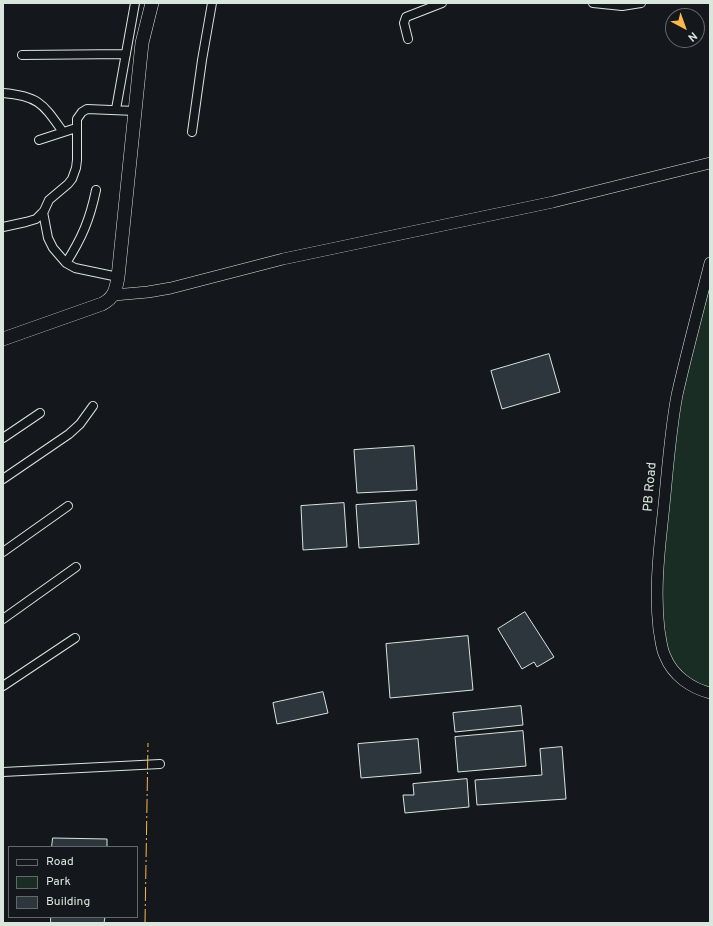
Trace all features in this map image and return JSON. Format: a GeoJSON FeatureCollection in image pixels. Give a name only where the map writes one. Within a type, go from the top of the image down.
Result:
{"type":"FeatureCollection","features":[{"type":"Feature","properties":{"kind":"main road"},"geometry":{"type":"LineString","coordinates":[[3,339],[102,304],[111,299],[114,295],[118,277],[142,43],[152,3]]}},
{"type":"Feature","properties":{"kind":"street"},"geometry":{"type":"LineString","coordinates":[[116,109],[135,3]]}},
{"type":"Feature","properties":{"kind":"street"},"geometry":{"type":"LineString","coordinates":[[192,132],[212,3]]}},
{"type":"Feature","properties":{"kind":"street"},"geometry":{"type":"LineString","coordinates":[[593,3],[622,6],[641,3]]}},
{"type":"Feature","properties":{"kind":"street"},"geometry":{"type":"LineString","coordinates":[[408,39],[404,23],[406,17],[438,4]]}},
{"type":"Feature","properties":{"kind":"street"},"geometry":{"type":"LineString","coordinates":[[22,55],[126,54]]}},
{"type":"Feature","properties":{"kind":"street"},"geometry":{"type":"LineString","coordinates":[[3,93],[28,97],[38,102],[45,108],[63,132]]}},
{"type":"Feature","properties":{"kind":"street"},"geometry":{"type":"LineString","coordinates":[[3,227],[36,219],[43,212],[49,200],[72,179],[77,160],[77,119],[82,112],[87,109],[116,109],[135,111]]}},
{"type":"Feature","properties":{"kind":"street"},"geometry":{"type":"LineString","coordinates":[[39,140],[76,128]]}},
{"type":"Feature","properties":{"kind":"street"},"geometry":{"type":"LineString","coordinates":[[114,295],[171,288],[283,259],[552,202],[710,163]]}},
{"type":"Feature","properties":{"kind":"street"},"geometry":{"type":"LineString","coordinates":[[66,263],[81,238],[92,211],[96,190]]}},
{"type":"Feature","properties":{"kind":"street"},"geometry":{"type":"LineString","coordinates":[[43,212],[48,238],[53,248],[66,263],[75,268],[118,277]]}},
{"type":"Feature","properties":{"kind":"street","name":"PB Road"},"geometry":{"type":"LineString","coordinates":[[710,263],[677,396],[666,468],[656,587],[657,612],[661,642],[665,656],[671,668],[687,683],[698,690],[710,694]]}},
{"type":"Feature","properties":{"kind":"street"},"geometry":{"type":"LineString","coordinates":[[3,479],[69,434],[84,420],[93,406]]}},
{"type":"Feature","properties":{"kind":"street"},"geometry":{"type":"LineString","coordinates":[[3,438],[40,413]]}},
{"type":"Feature","properties":{"kind":"street"},"geometry":{"type":"LineString","coordinates":[[3,552],[68,506]]}},
{"type":"Feature","properties":{"kind":"street"},"geometry":{"type":"LineString","coordinates":[[3,619],[76,568]]}},
{"type":"Feature","properties":{"kind":"street"},"geometry":{"type":"LineString","coordinates":[[3,686],[75,638]]}},
{"type":"Feature","properties":{"kind":"street"},"geometry":{"type":"LineString","coordinates":[[3,772],[160,764]]}},
{"type":"Feature","properties":{"kind":"green space"},"geometry":{"type":"Polygon","coordinates":[[[710,286],[710,695],[664,663],[655,561],[676,401],[710,286]]]}},
{"type":"Feature","properties":{"kind":"building"},"geometry":{"type":"Polygon","coordinates":[[[549,354],[560,392],[502,409],[491,371],[549,354]]]}},
{"type":"Feature","properties":{"kind":"building"},"geometry":{"type":"Polygon","coordinates":[[[414,446],[417,490],[357,493],[354,450],[414,446]]]}},
{"type":"Feature","properties":{"kind":"building"},"geometry":{"type":"Polygon","coordinates":[[[416,501],[419,544],[359,548],[356,505],[416,501]]]}},
{"type":"Feature","properties":{"kind":"building"},"geometry":{"type":"Polygon","coordinates":[[[344,503],[347,547],[303,550],[301,506],[344,503]]]}},
{"type":"Feature","properties":{"kind":"building"},"geometry":{"type":"Polygon","coordinates":[[[525,612],[554,657],[537,667],[534,662],[522,669],[498,629],[525,612]]]}},
{"type":"Feature","properties":{"kind":"building"},"geometry":{"type":"Polygon","coordinates":[[[468,636],[473,690],[390,698],[386,644],[468,636]]]}},
{"type":"Feature","properties":{"kind":"building"},"geometry":{"type":"Polygon","coordinates":[[[323,692],[328,713],[277,724],[273,703],[323,692]]]}},
{"type":"Feature","properties":{"kind":"building"},"geometry":{"type":"Polygon","coordinates":[[[521,706],[523,725],[455,732],[453,713],[521,706]]]}},
{"type":"Feature","properties":{"kind":"building"},"geometry":{"type":"Polygon","coordinates":[[[523,731],[526,766],[458,772],[455,737],[523,731]]]}},
{"type":"Feature","properties":{"kind":"building"},"geometry":{"type":"Polygon","coordinates":[[[418,739],[421,773],[361,778],[358,744],[418,739]]]}},
{"type":"Feature","properties":{"kind":"building"},"geometry":{"type":"Polygon","coordinates":[[[562,747],[566,799],[477,805],[475,780],[542,775],[540,749],[562,747]]]}},
{"type":"Feature","properties":{"kind":"building"},"geometry":{"type":"Polygon","coordinates":[[[467,779],[469,807],[405,813],[403,795],[414,795],[413,784],[467,779]]]}},
{"type":"Feature","properties":{"kind":"building"},"geometry":{"type":"Polygon","coordinates":[[[53,838],[107,839],[107,846],[52,846],[53,838]]]}},
{"type":"Feature","properties":{"kind":"building"},"geometry":{"type":"Polygon","coordinates":[[[51,918],[105,918],[104,923],[51,923],[51,918]]]}},
{"type":"Feature","properties":{"kind":"power"},"geometry":{"type":"LineString","coordinates":[[145,923],[148,743]]}}]}
